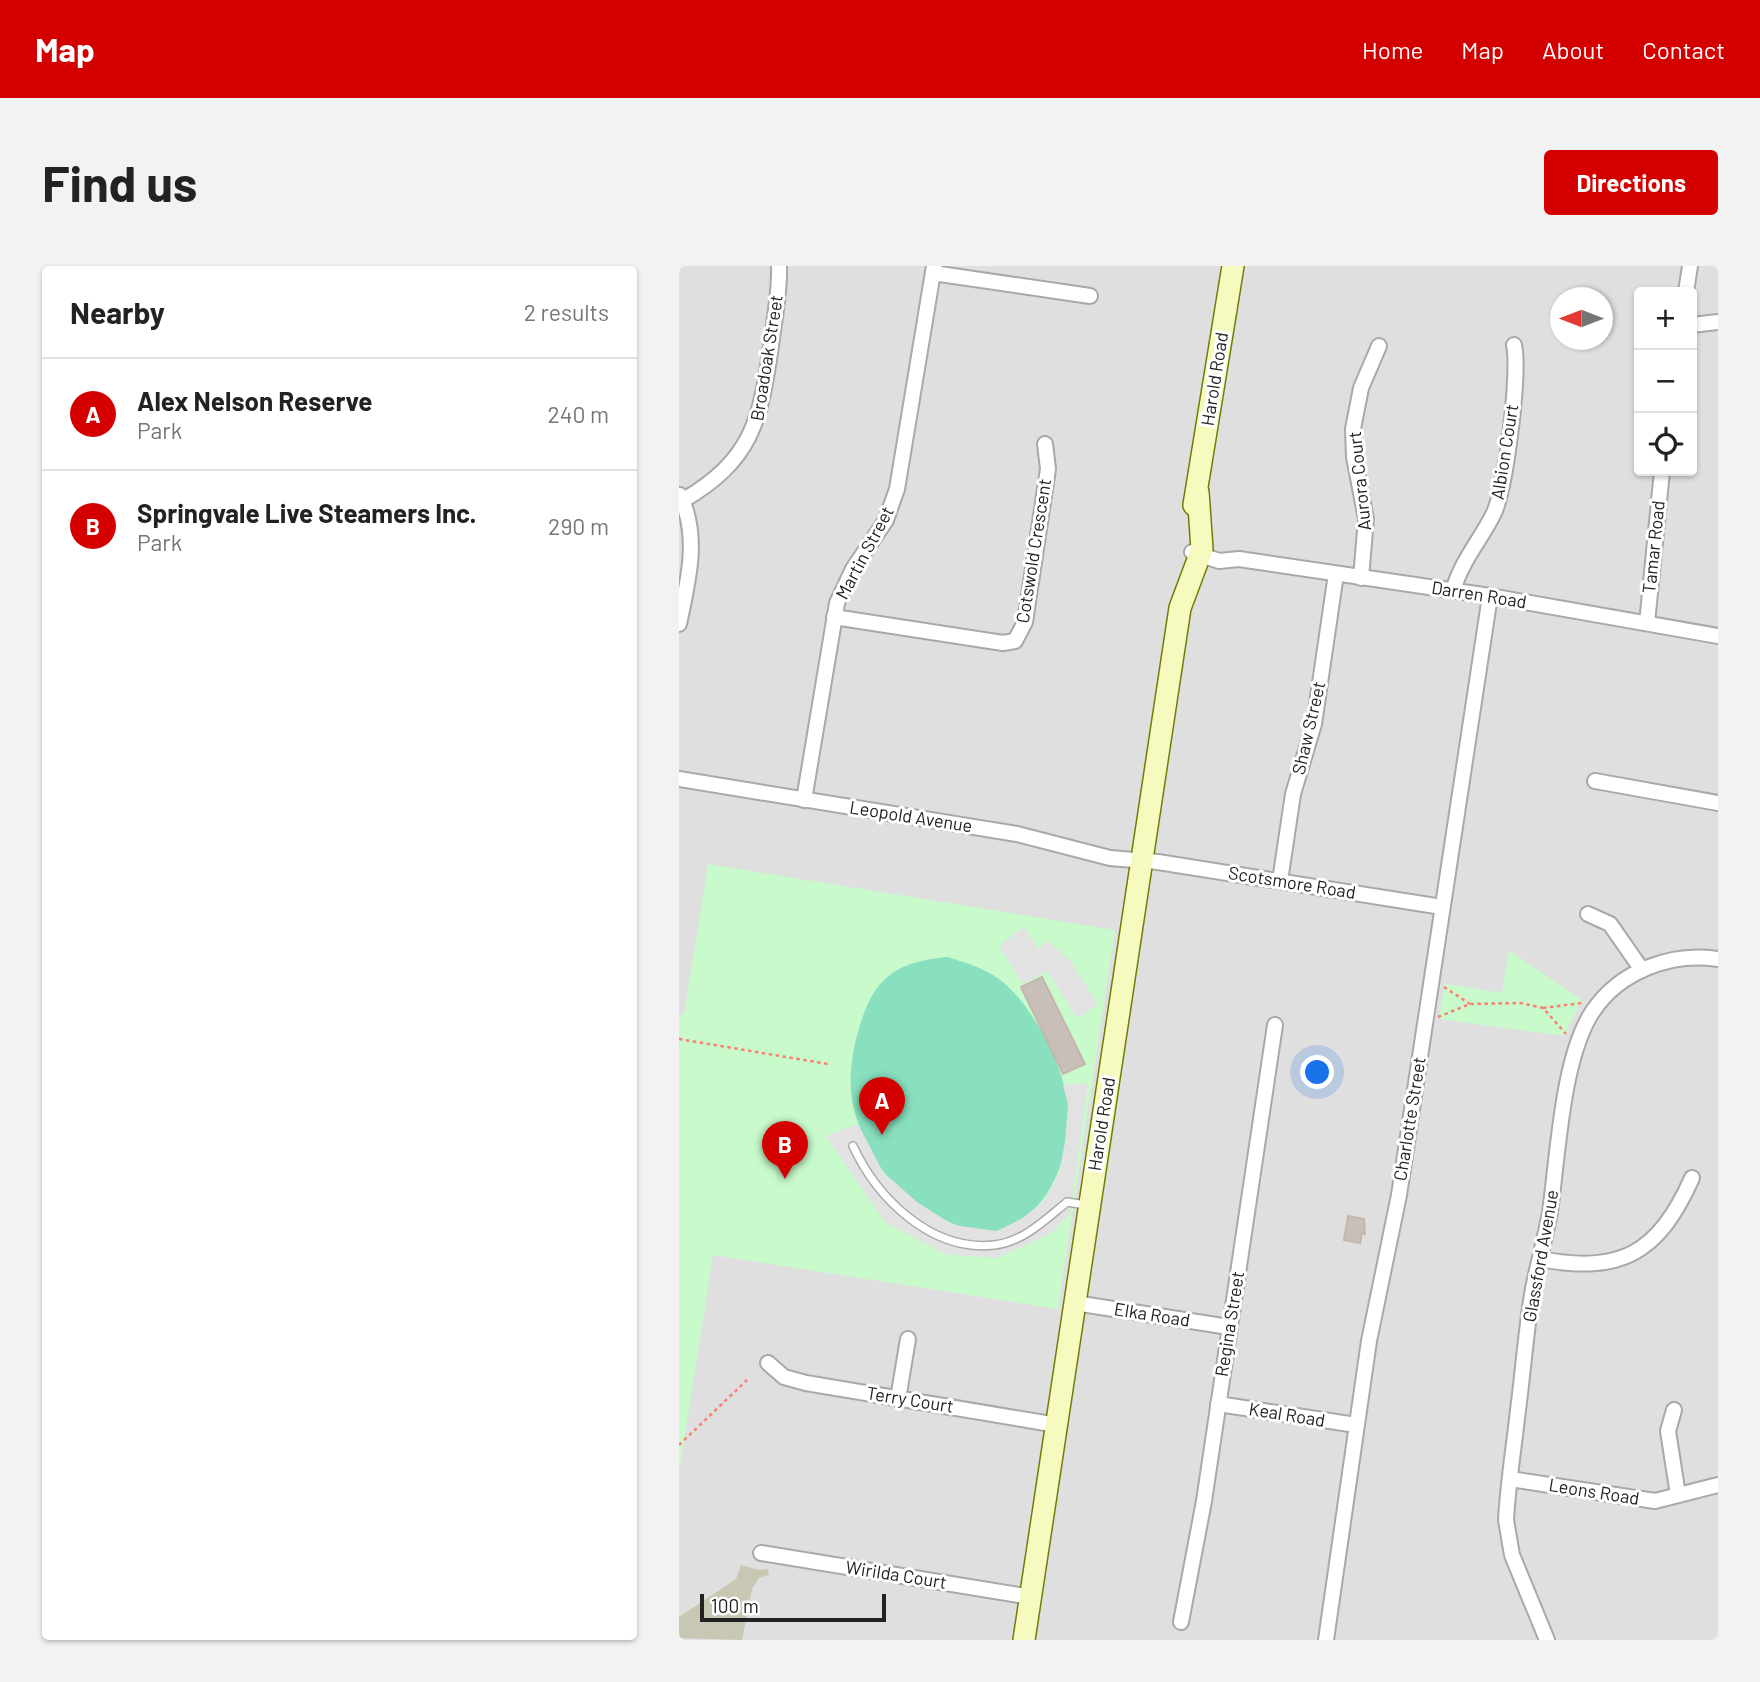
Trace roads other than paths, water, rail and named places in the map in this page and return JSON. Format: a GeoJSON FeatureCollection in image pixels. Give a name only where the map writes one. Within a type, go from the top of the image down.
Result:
{"type":"FeatureCollection","features":[{"type":"Feature","properties":{"kind":"street","name":"Broadoak Street"},"geometry":{"type":"LineString","coordinates":[[681,497],[706,487],[730,467],[754,430],[766,382],[779,266]]}},
{"type":"Feature","properties":{"kind":"street","name":"Harold Road"},"geometry":{"type":"LineString","coordinates":[[1024,1640],[1180,608],[1180,578],[1198,553],[1189,520],[1198,492],[1233,266]]}},
{"type":"Feature","properties":{"kind":"street"},"geometry":{"type":"LineString","coordinates":[[1687,287],[1690,266]]}},
{"type":"Feature","properties":{"kind":"street"},"geometry":{"type":"LineString","coordinates":[[933,270],[1090,296]]}},
{"type":"Feature","properties":{"kind":"street","name":"Martin Street"},"geometry":{"type":"LineString","coordinates":[[804,800],[834,617],[846,582],[886,520],[897,489],[933,270]]}},
{"type":"Feature","properties":{"kind":"street"},"geometry":{"type":"LineString","coordinates":[[1697,325],[1718,322]]}},
{"type":"Feature","properties":{"kind":"street","name":"Albion Court"},"geometry":{"type":"LineString","coordinates":[[1453,591],[1461,566],[1497,505],[1518,374],[1514,345]]}},
{"type":"Feature","properties":{"kind":"street","name":"Aurora Court"},"geometry":{"type":"LineString","coordinates":[[1361,578],[1366,519],[1354,457],[1353,429],[1361,388],[1380,346]]}},
{"type":"Feature","properties":{"kind":"street","name":"Cotswold Crescent"},"geometry":{"type":"LineString","coordinates":[[834,617],[1003,643],[1015,641],[1025,621],[1048,469],[1045,444]]}},
{"type":"Feature","properties":{"kind":"street","name":"Tamar Road"},"geometry":{"type":"LineString","coordinates":[[1647,623],[1662,476]]}},
{"type":"Feature","properties":{"kind":"street"},"geometry":{"type":"LineString","coordinates":[[679,624],[692,547],[681,497]]}},
{"type":"Feature","properties":{"kind":"street","name":"Darren Road"},"geometry":{"type":"LineString","coordinates":[[1198,553],[1221,552],[1239,559],[1453,591],[1718,636]]}},
{"type":"Feature","properties":{"kind":"street","name":"Shaw Street"},"geometry":{"type":"LineString","coordinates":[[1280,881],[1293,794],[1314,724],[1336,574]]}},
{"type":"Feature","properties":{"kind":"street","name":"Charlotte Street"},"geometry":{"type":"LineString","coordinates":[[1326,1640],[1369,1342],[1399,1195],[1490,597]]}},
{"type":"Feature","properties":{"kind":"street","name":"Leopold Avenue"},"geometry":{"type":"LineString","coordinates":[[679,779],[1017,834],[1095,855],[1142,861]]}},
{"type":"Feature","properties":{"kind":"street"},"geometry":{"type":"LineString","coordinates":[[1595,781],[1718,803]]}},
{"type":"Feature","properties":{"kind":"street","name":"Scotsmore Road"},"geometry":{"type":"LineString","coordinates":[[1142,861],[1442,907]]}},
{"type":"Feature","properties":{"kind":"street"},"geometry":{"type":"LineString","coordinates":[[1588,914],[1610,924],[1643,970]]}},
{"type":"Feature","properties":{"kind":"street","name":"Glassford Avenue"},"geometry":{"type":"LineString","coordinates":[[1543,1639],[1509,1545],[1506,1520],[1531,1299],[1573,1063],[1580,1037],[1592,1012],[1607,994],[1643,970],[1678,958],[1718,959]]}},
{"type":"Feature","properties":{"kind":"street","name":"Regina Street"},"geometry":{"type":"LineString","coordinates":[[1181,1622],[1218,1405],[1275,1026]]}},
{"type":"Feature","properties":{"kind":"street"},"geometry":{"type":"LineString","coordinates":[[1540,1259],[1592,1265],[1631,1254],[1666,1227],[1692,1178]]}},
{"type":"Feature","properties":{"kind":"street","name":"Elka Road"},"geometry":{"type":"LineString","coordinates":[[1075,1303],[1229,1327]]}},
{"type":"Feature","properties":{"kind":"street"},"geometry":{"type":"LineString","coordinates":[[898,1399],[908,1339]]}},
{"type":"Feature","properties":{"kind":"street","name":"Terry Court"},"geometry":{"type":"LineString","coordinates":[[768,1363],[777,1372],[795,1381],[1057,1425]]}},
{"type":"Feature","properties":{"kind":"street","name":"Keal Road"},"geometry":{"type":"LineString","coordinates":[[1218,1405],[1356,1425]]}},
{"type":"Feature","properties":{"kind":"street"},"geometry":{"type":"LineString","coordinates":[[1674,1410],[1668,1431],[1678,1495]]}},
{"type":"Feature","properties":{"kind":"street","name":"Leons Road"},"geometry":{"type":"LineString","coordinates":[[1510,1479],[1645,1501],[1718,1485]]}},
{"type":"Feature","properties":{"kind":"street","name":"Wirilda Court"},"geometry":{"type":"LineString","coordinates":[[761,1553],[1031,1597]]}},
{"type":"Feature","properties":{"kind":"lane"},"geometry":{"type":"LineString","coordinates":[[853,1146],[866,1174],[893,1203],[927,1231],[973,1245],[996,1245],[1031,1232],[1067,1202],[1090,1206]]}},
{"type":"Feature","properties":{"kind":"place","name":"Alex Nelson Reserve"},"geometry":{"type":"Point","coordinates":[882,1135]}},
{"type":"Feature","properties":{"kind":"place","name":"Springvale Live Steamers Inc."},"geometry":{"type":"Point","coordinates":[785,1179]}}]}
